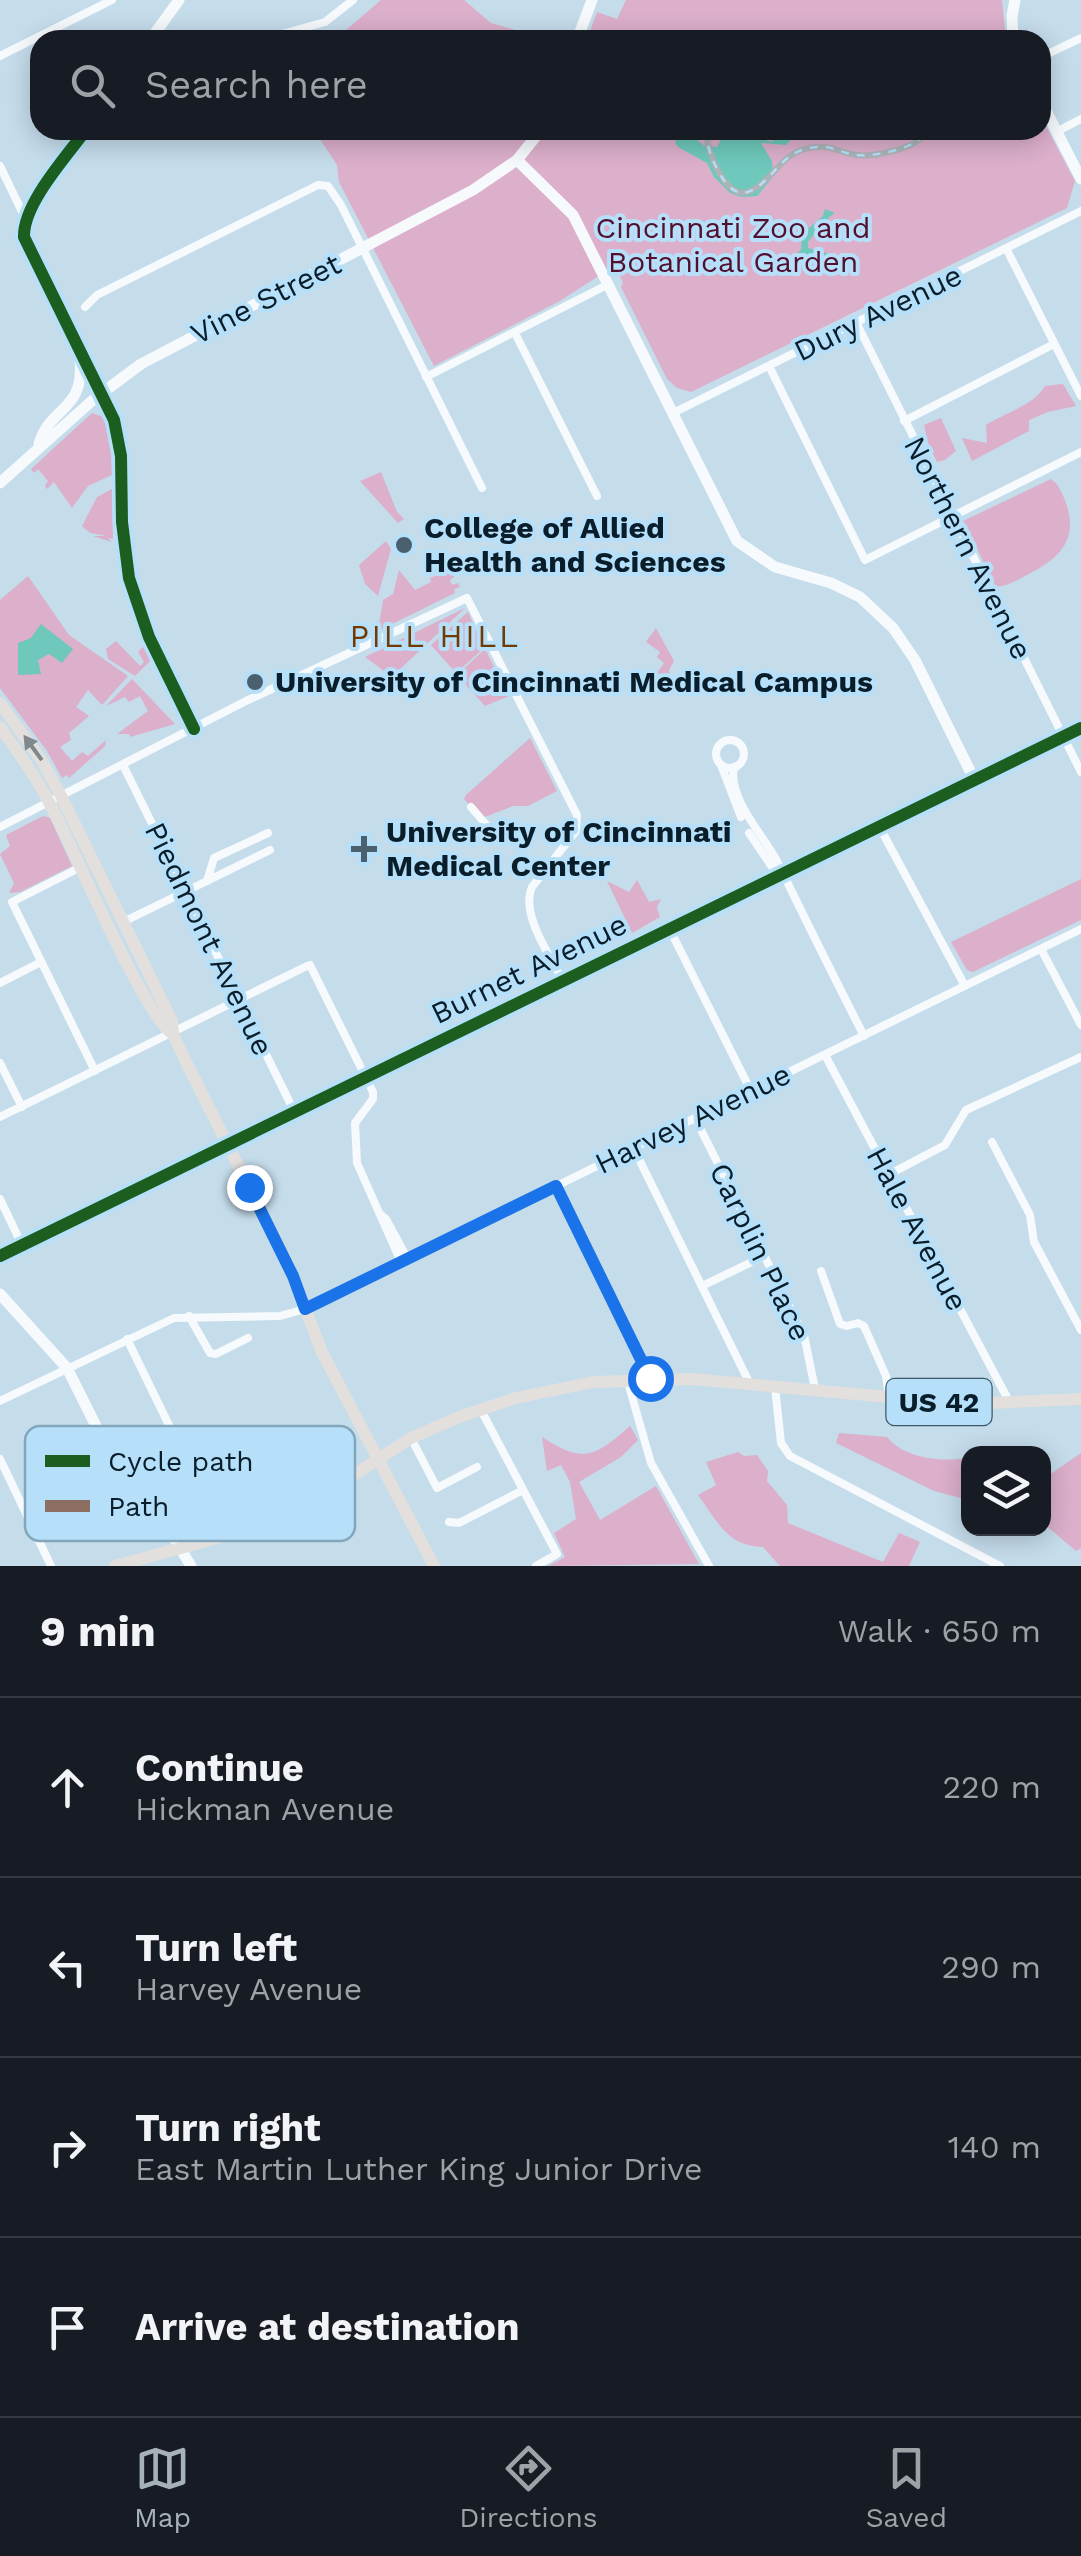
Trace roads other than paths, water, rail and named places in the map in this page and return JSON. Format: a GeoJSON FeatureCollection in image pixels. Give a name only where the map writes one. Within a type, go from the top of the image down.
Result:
{"type":"FeatureCollection","features":[{"type":"Feature","properties":{"kind":"main road"},"geometry":{"type":"LineString","coordinates":[[0,703],[42,760],[82,867],[162,1027],[173,1034]]}},
{"type":"Feature","properties":{"kind":"main road"},"geometry":{"type":"LineString","coordinates":[[0,727],[56,799],[123,922],[172,1021],[173,1034],[280,1246],[322,1352],[434,1566]]}},
{"type":"Feature","properties":{"kind":"main road","name":"US 42"},"geometry":{"type":"LineString","coordinates":[[355,1475],[411,1438],[481,1410],[580,1385],[627,1379],[750,1384],[965,1404],[1081,1399]]}},
{"type":"Feature","properties":{"kind":"main road","name":"US 42"},"geometry":{"type":"LineString","coordinates":[[114,1566],[213,1541]]}},
{"type":"Feature","properties":{"kind":"street"},"geometry":{"type":"LineString","coordinates":[[52,30],[112,0]]}},
{"type":"Feature","properties":{"kind":"street"},"geometry":{"type":"LineString","coordinates":[[158,30],[180,0]]}},
{"type":"Feature","properties":{"kind":"street"},"geometry":{"type":"LineString","coordinates":[[296,30],[324,22],[352,0]]}},
{"type":"Feature","properties":{"kind":"street"},"geometry":{"type":"LineString","coordinates":[[581,30],[592,0]]}},
{"type":"Feature","properties":{"kind":"street"},"geometry":{"type":"LineString","coordinates":[[1013,30],[1015,0]]}},
{"type":"Feature","properties":{"kind":"street"},"geometry":{"type":"LineString","coordinates":[[1051,53],[1081,38]]}},
{"type":"Feature","properties":{"kind":"street"},"geometry":{"type":"LineString","coordinates":[[0,56],[30,41]]}},
{"type":"Feature","properties":{"kind":"street"},"geometry":{"type":"LineString","coordinates":[[1056,132],[1081,120]]}},
{"type":"Feature","properties":{"kind":"street"},"geometry":{"type":"LineString","coordinates":[[1051,122],[1081,180]]}},
{"type":"Feature","properties":{"kind":"street"},"geometry":{"type":"LineString","coordinates":[[79,140],[26,220],[24,238],[101,393],[119,439],[129,578],[148,637],[194,729]]}},
{"type":"Feature","properties":{"kind":"street","name":"Vine Street"},"geometry":{"type":"LineString","coordinates":[[0,483],[101,393],[164,352],[461,197],[516,160],[533,140]]}},
{"type":"Feature","properties":{"kind":"street"},"geometry":{"type":"LineString","coordinates":[[516,160],[561,200],[573,216],[737,541],[775,567],[844,588],[893,628],[915,660],[974,779]]}},
{"type":"Feature","properties":{"kind":"street"},"geometry":{"type":"LineString","coordinates":[[0,166],[26,220]]}},
{"type":"Feature","properties":{"kind":"street"},"geometry":{"type":"LineString","coordinates":[[85,307],[97,295],[318,185],[333,188],[482,488]]}},
{"type":"Feature","properties":{"kind":"street","name":"Dury Avenue"},"geometry":{"type":"LineString","coordinates":[[674,413],[1081,211]]}},
{"type":"Feature","properties":{"kind":"street"},"geometry":{"type":"LineString","coordinates":[[1007,250],[1081,396]]}},
{"type":"Feature","properties":{"kind":"street"},"geometry":{"type":"LineString","coordinates":[[426,378],[609,284]]}},
{"type":"Feature","properties":{"kind":"street","name":"Northern Avenue"},"geometry":{"type":"LineString","coordinates":[[857,324],[1081,772]]}},
{"type":"Feature","properties":{"kind":"street"},"geometry":{"type":"LineString","coordinates":[[515,333],[597,496]]}},
{"type":"Feature","properties":{"kind":"street"},"geometry":{"type":"LineString","coordinates":[[904,421],[1054,344]]}},
{"type":"Feature","properties":{"kind":"street"},"geometry":{"type":"LineString","coordinates":[[37,448],[43,429],[77,395],[81,382],[80,354]]}},
{"type":"Feature","properties":{"kind":"street"},"geometry":{"type":"LineString","coordinates":[[770,366],[865,560],[1081,452]]}},
{"type":"Feature","properties":{"kind":"street"},"geometry":{"type":"LineString","coordinates":[[0,826],[260,694],[467,598],[578,818],[576,831],[532,887],[528,898],[536,926],[562,980]]}},
{"type":"Feature","properties":{"kind":"street","name":"Burnet Avenue"},"geometry":{"type":"LineString","coordinates":[[0,1256],[1081,728]]}},
{"type":"Feature","properties":{"kind":"street"},"geometry":{"type":"LineString","coordinates":[[722,765],[734,767],[742,762],[740,744],[732,740],[723,742],[717,749],[717,758],[741,817]]}},
{"type":"Feature","properties":{"kind":"street","name":"Piedmont Avenue"},"geometry":{"type":"LineString","coordinates":[[122,765],[295,1113]]}},
{"type":"Feature","properties":{"kind":"street"},"geometry":{"type":"LineString","coordinates":[[734,767],[736,787],[864,1036]]}},
{"type":"Feature","properties":{"kind":"street"},"geometry":{"type":"LineString","coordinates":[[470,807],[489,828]]}},
{"type":"Feature","properties":{"kind":"street"},"geometry":{"type":"LineString","coordinates":[[879,826],[965,986]]}},
{"type":"Feature","properties":{"kind":"street"},"geometry":{"type":"LineString","coordinates":[[207,881],[214,858],[268,832]]}},
{"type":"Feature","properties":{"kind":"street"},"geometry":{"type":"LineString","coordinates":[[749,833],[781,873]]}},
{"type":"Feature","properties":{"kind":"street"},"geometry":{"type":"LineString","coordinates":[[123,922],[270,850]]}},
{"type":"Feature","properties":{"kind":"street"},"geometry":{"type":"LineString","coordinates":[[82,867],[12,902],[95,1071]]}},
{"type":"Feature","properties":{"kind":"street"},"geometry":{"type":"LineString","coordinates":[[669,928],[751,1091]]}},
{"type":"Feature","properties":{"kind":"street","name":"Harvey Avenue"},"geometry":{"type":"LineString","coordinates":[[0,1401],[160,1323],[188,1316],[272,1316],[305,1309],[1081,929]]}},
{"type":"Feature","properties":{"kind":"street"},"geometry":{"type":"LineString","coordinates":[[1041,949],[1081,1025]]}},
{"type":"Feature","properties":{"kind":"street"},"geometry":{"type":"LineString","coordinates":[[0,983],[41,962]]}},
{"type":"Feature","properties":{"kind":"street"},"geometry":{"type":"LineString","coordinates":[[0,1118],[309,966],[374,1095],[357,1117],[359,1170],[404,1260]]}},
{"type":"Feature","properties":{"kind":"street","name":"Hale Avenue"},"geometry":{"type":"LineString","coordinates":[[825,1055],[1010,1402]]}},
{"type":"Feature","properties":{"kind":"street"},"geometry":{"type":"LineString","coordinates":[[888,1175],[945,1146],[966,1110],[1081,1058]]}},
{"type":"Feature","properties":{"kind":"street"},"geometry":{"type":"LineString","coordinates":[[0,1063],[22,1107]]}},
{"type":"Feature","properties":{"kind":"street","name":"Carplin Place"},"geometry":{"type":"LineString","coordinates":[[695,1118],[804,1335],[815,1389]]}},
{"type":"Feature","properties":{"kind":"street"},"geometry":{"type":"LineString","coordinates":[[992,1142],[1030,1214],[1034,1242],[1081,1330]]}},
{"type":"Feature","properties":{"kind":"street"},"geometry":{"type":"LineString","coordinates":[[634,1149],[750,1384]]}},
{"type":"Feature","properties":{"kind":"street"},"geometry":{"type":"LineString","coordinates":[[556,1186],[650,1378]]}},
{"type":"Feature","properties":{"kind":"street"},"geometry":{"type":"LineString","coordinates":[[0,1199],[22,1245]]}},
{"type":"Feature","properties":{"kind":"street"},"geometry":{"type":"LineString","coordinates":[[702,1286],[762,1257]]}},
{"type":"Feature","properties":{"kind":"street"},"geometry":{"type":"LineString","coordinates":[[821,1272],[840,1324],[864,1326],[886,1376],[889,1397]]}},
{"type":"Feature","properties":{"kind":"street"},"geometry":{"type":"LineString","coordinates":[[0,1294],[68,1368],[97,1426]]}},
{"type":"Feature","properties":{"kind":"street"},"geometry":{"type":"LineString","coordinates":[[188,1316],[210,1353],[216,1354],[248,1338]]}},
{"type":"Feature","properties":{"kind":"street"},"geometry":{"type":"LineString","coordinates":[[127,1339],[169,1426]]}},
{"type":"Feature","properties":{"kind":"street"},"geometry":{"type":"LineString","coordinates":[[627,1379],[651,1463],[706,1565]]}},
{"type":"Feature","properties":{"kind":"street"},"geometry":{"type":"LineString","coordinates":[[776,1387],[781,1443],[790,1456],[1000,1566]]}},
{"type":"Feature","properties":{"kind":"street"},"geometry":{"type":"LineString","coordinates":[[481,1410],[557,1554],[536,1566]]}},
{"type":"Feature","properties":{"kind":"street"},"geometry":{"type":"LineString","coordinates":[[411,1438],[436,1488],[477,1467]]}},
{"type":"Feature","properties":{"kind":"street"},"geometry":{"type":"LineString","coordinates":[[0,1459],[25,1511]]}},
{"type":"Feature","properties":{"kind":"street"},"geometry":{"type":"LineString","coordinates":[[449,1522],[459,1523],[523,1490]]}},
{"type":"Feature","properties":{"kind":"street"},"geometry":{"type":"LineString","coordinates":[[39,1541],[51,1566]]}},
{"type":"Feature","properties":{"kind":"street"},"geometry":{"type":"LineString","coordinates":[[176,1541],[191,1566]]}},
{"type":"Feature","properties":{"kind":"railway"},"geometry":{"type":"LineString","coordinates":[[708,140],[717,168],[730,187],[739,192],[757,188],[800,151],[825,147],[864,155],[901,148],[918,140]]}},
{"type":"Feature","properties":{"kind":"place","name":"College of Allied Health and Sciences"},"geometry":{"type":"Point","coordinates":[404,545]}},
{"type":"Feature","properties":{"kind":"place","name":"University of Cincinnati Medical Campus"},"geometry":{"type":"Point","coordinates":[255,682]}},
{"type":"Feature","properties":{"kind":"place","name":"University of Cincinnati Medical Center"},"geometry":{"type":"Point","coordinates":[364,849]}},
{"type":"Feature","properties":{"kind":"district","name":"PILL HILL"},"geometry":{"type":"Point","coordinates":[435,636]}},
{"type":"Feature","properties":{"kind":"park label","name":"Cincinnati Zoo and Botanical Garden"},"geometry":{"type":"Point","coordinates":[733,245]}}]}
